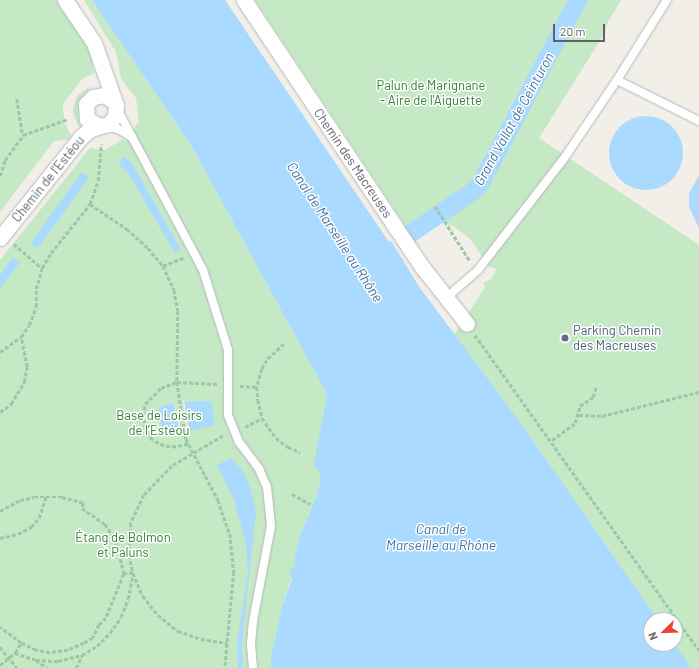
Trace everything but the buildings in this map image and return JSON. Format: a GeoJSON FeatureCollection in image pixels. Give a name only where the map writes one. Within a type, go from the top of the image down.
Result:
{"type":"FeatureCollection","features":[{"type":"Feature","properties":{"kind":"street"},"geometry":{"type":"LineString","coordinates":[[65,0],[94,43],[101,58],[114,103],[115,116],[102,126],[90,123],[85,114],[89,100],[96,89],[101,58]]}},
{"type":"Feature","properties":{"kind":"street","name":"Chemin des Macreuses"},"geometry":{"type":"LineString","coordinates":[[244,0],[423,268],[467,324]]}},
{"type":"Feature","properties":{"kind":"street"},"geometry":{"type":"LineString","coordinates":[[89,100],[104,95],[114,103]]}},
{"type":"Feature","properties":{"kind":"street","name":"Chemin de l'Estéou"},"geometry":{"type":"LineString","coordinates":[[0,238],[81,137],[89,130],[102,126]]}},
{"type":"Feature","properties":{"kind":"lane"},"geometry":{"type":"LineString","coordinates":[[446,298],[478,270],[566,157],[617,80],[667,0]]}},
{"type":"Feature","properties":{"kind":"lane"},"geometry":{"type":"LineString","coordinates":[[617,80],[699,121]]}},
{"type":"Feature","properties":{"kind":"lane"},"geometry":{"type":"LineString","coordinates":[[114,103],[204,270],[228,350],[228,416],[239,442],[259,469],[267,487],[271,526],[253,621],[250,645],[253,668]]}},
{"type":"Feature","properties":{"kind":"lane"},"geometry":{"type":"LineString","coordinates":[[102,126],[118,129],[132,137]]}},
{"type":"Feature","properties":{"kind":"path"},"geometry":{"type":"LineString","coordinates":[[17,99],[23,135]]}},
{"type":"Feature","properties":{"kind":"path"},"geometry":{"type":"LineString","coordinates":[[0,176],[5,160],[23,135],[35,129],[68,119]]}},
{"type":"Feature","properties":{"kind":"path"},"geometry":{"type":"LineString","coordinates":[[0,352],[22,336],[36,307],[36,289],[42,268],[50,253],[90,204],[99,175],[100,144]]}},
{"type":"Feature","properties":{"kind":"path"},"geometry":{"type":"LineString","coordinates":[[90,204],[127,229],[148,248],[163,266],[174,290],[178,311],[177,382],[186,439],[192,454],[218,500],[230,534],[234,572],[225,668]]}},
{"type":"Feature","properties":{"kind":"path"},"geometry":{"type":"LineString","coordinates":[[435,206],[466,257],[478,270]]}},
{"type":"Feature","properties":{"kind":"path"},"geometry":{"type":"LineString","coordinates":[[14,243],[42,268]]}},
{"type":"Feature","properties":{"kind":"path"},"geometry":{"type":"LineString","coordinates":[[163,266],[189,256]]}},
{"type":"Feature","properties":{"kind":"path"},"geometry":{"type":"LineString","coordinates":[[467,324],[552,440],[699,650]]}},
{"type":"Feature","properties":{"kind":"path"},"geometry":{"type":"LineString","coordinates":[[0,412],[11,404],[24,382],[27,367],[22,336]]}},
{"type":"Feature","properties":{"kind":"path"},"geometry":{"type":"LineString","coordinates":[[284,344],[268,358],[262,370],[257,387],[262,418],[276,438],[288,447],[300,452]]}},
{"type":"Feature","properties":{"kind":"path"},"geometry":{"type":"LineString","coordinates":[[264,355],[268,358]]}},
{"type":"Feature","properties":{"kind":"path"},"geometry":{"type":"LineString","coordinates":[[188,444],[176,448],[164,446],[152,440],[145,429],[143,416],[145,404],[153,394],[177,382],[221,384]]}},
{"type":"Feature","properties":{"kind":"path"},"geometry":{"type":"LineString","coordinates":[[238,386],[257,387]]}},
{"type":"Feature","properties":{"kind":"path"},"geometry":{"type":"LineString","coordinates":[[552,440],[575,423],[579,415],[580,406],[593,397],[596,387]]}},
{"type":"Feature","properties":{"kind":"path"},"geometry":{"type":"LineString","coordinates":[[579,415],[602,416],[699,392]]}},
{"type":"Feature","properties":{"kind":"path"},"geometry":{"type":"LineString","coordinates":[[243,428],[262,418]]}},
{"type":"Feature","properties":{"kind":"path"},"geometry":{"type":"LineString","coordinates":[[227,643],[201,639],[178,631],[150,606],[133,573],[129,555],[129,537],[134,512],[144,495],[172,466],[228,434]]}},
{"type":"Feature","properties":{"kind":"path"},"geometry":{"type":"LineString","coordinates":[[292,494],[310,504]]}},
{"type":"Feature","properties":{"kind":"path"},"geometry":{"type":"LineString","coordinates":[[0,511],[20,500],[46,496],[62,497],[84,504],[82,508],[105,524],[116,541],[124,574],[106,618],[99,625],[92,638],[68,650],[50,653],[36,650],[20,643],[0,627]]}},
{"type":"Feature","properties":{"kind":"path"},"geometry":{"type":"LineString","coordinates":[[0,538],[18,534],[30,527],[39,518],[46,496]]}},
{"type":"Feature","properties":{"kind":"path"},"geometry":{"type":"LineString","coordinates":[[116,541],[129,537]]}},
{"type":"Feature","properties":{"kind":"path"},"geometry":{"type":"LineString","coordinates":[[124,574],[133,573]]}},
{"type":"Feature","properties":{"kind":"path"},"geometry":{"type":"LineString","coordinates":[[36,660],[58,660],[82,655],[97,646],[110,633],[121,617],[128,599],[133,573]]}},
{"type":"Feature","properties":{"kind":"path"},"geometry":{"type":"LineString","coordinates":[[0,664],[15,653],[20,643]]}},
{"type":"Feature","properties":{"kind":"path"},"geometry":{"type":"LineString","coordinates":[[0,647],[17,668]]}},
{"type":"Feature","properties":{"kind":"path"},"geometry":{"type":"LineString","coordinates":[[15,653],[36,660],[47,668]]}},
{"type":"Feature","properties":{"kind":"path"},"geometry":{"type":"LineString","coordinates":[[76,668],[82,655]]}},
{"type":"Feature","properties":{"kind":"green space"},"geometry":{"type":"Polygon","coordinates":[[[0,0],[56,0],[91,51],[94,73],[82,79],[63,104],[64,122],[73,139],[54,141],[0,212],[0,0]]]}},
{"type":"Feature","properties":{"kind":"green space","name":"Base de Loisirs de l’Estéou"},"geometry":{"type":"Polygon","coordinates":[[[84,0],[92,0],[192,147],[327,394],[320,481],[316,498],[300,536],[296,566],[282,606],[271,657],[271,668],[0,668],[0,260],[90,148],[105,150],[123,139],[125,142],[139,121],[136,98],[121,79],[116,52],[84,0]]]}},
{"type":"Feature","properties":{"kind":"green space","name":"Palun de Marignane - Aire de l'Aiguette"},"geometry":{"type":"Polygon","coordinates":[[[255,0],[621,0],[608,22],[604,34],[539,138],[699,245],[699,668],[691,668],[680,652],[683,652],[683,612],[652,612],[523,426],[454,335],[485,287],[483,283],[490,280],[497,269],[488,266],[471,240],[455,227],[441,222],[415,240],[255,0]]]}},
{"type":"Feature","properties":{"kind":"green space"},"geometry":{"type":"Polygon","coordinates":[[[91,85],[80,105],[78,115],[81,130],[74,117],[73,107],[77,96],[91,85]]]}},
{"type":"Feature","properties":{"kind":"water","name":"Canal de Marseille au Rhône"},"geometry":{"type":"Polygon","coordinates":[[[92,0],[225,0],[389,242],[391,241],[420,288],[523,426],[652,612],[643,612],[643,652],[680,652],[691,668],[271,668],[271,657],[282,606],[292,580],[290,570],[296,566],[294,561],[300,536],[316,498],[320,481],[320,472],[314,465],[327,394],[192,147],[92,0]]]}},
{"type":"Feature","properties":{"kind":"water"},"geometry":{"type":"Polygon","coordinates":[[[646,116],[667,122],[677,132],[683,153],[677,174],[667,184],[646,190],[625,184],[615,174],[609,153],[615,132],[625,122],[646,116]]]}},
{"type":"Feature","properties":{"kind":"water"},"geometry":{"type":"Polygon","coordinates":[[[123,156],[133,165],[181,250],[175,253],[128,173],[119,164],[123,156]]]}},
{"type":"Feature","properties":{"kind":"water"},"geometry":{"type":"Polygon","coordinates":[[[82,172],[89,177],[38,248],[30,243],[82,172]]]}},
{"type":"Feature","properties":{"kind":"water"},"geometry":{"type":"Polygon","coordinates":[[[699,175],[699,228],[689,207],[689,194],[699,175]]]}},
{"type":"Feature","properties":{"kind":"water"},"geometry":{"type":"Polygon","coordinates":[[[13,257],[20,262],[0,289],[0,275],[13,257]]]}},
{"type":"Feature","properties":{"kind":"water"},"geometry":{"type":"Polygon","coordinates":[[[211,401],[215,425],[189,431],[184,402],[211,401]]]}},
{"type":"Feature","properties":{"kind":"water"},"geometry":{"type":"Polygon","coordinates":[[[174,403],[179,433],[171,434],[165,432],[157,416],[158,409],[164,405],[174,403]]]}},
{"type":"Feature","properties":{"kind":"water"},"geometry":{"type":"Polygon","coordinates":[[[231,458],[243,471],[251,490],[256,513],[242,644],[243,668],[238,668],[237,643],[248,572],[246,544],[234,500],[217,465],[231,458]]]}},
{"type":"Feature","properties":{"kind":"pier"},"geometry":{"type":"Polygon","coordinates":[[[184,400],[189,433],[187,431],[184,400]]]}},
{"type":"Feature","properties":{"kind":"pier"},"geometry":{"type":"Polygon","coordinates":[[[174,401],[181,432],[180,434],[174,403],[174,401]]]}},
{"type":"Feature","properties":{"kind":"waterway","name":"Grand Vallat de Ceinturon"},"geometry":{"type":"LineString","coordinates":[[410,234],[475,190],[481,183],[578,0]]}},
{"type":"Feature","properties":{"kind":"place","name":"Parking Chemin des Macreuses"},"geometry":{"type":"Point","coordinates":[565,338]}},
{"type":"Feature","properties":{"kind":"park label","name":"Étang de Bolmon et Paluns"},"geometry":{"type":"Point","coordinates":[123,546]}}]}
